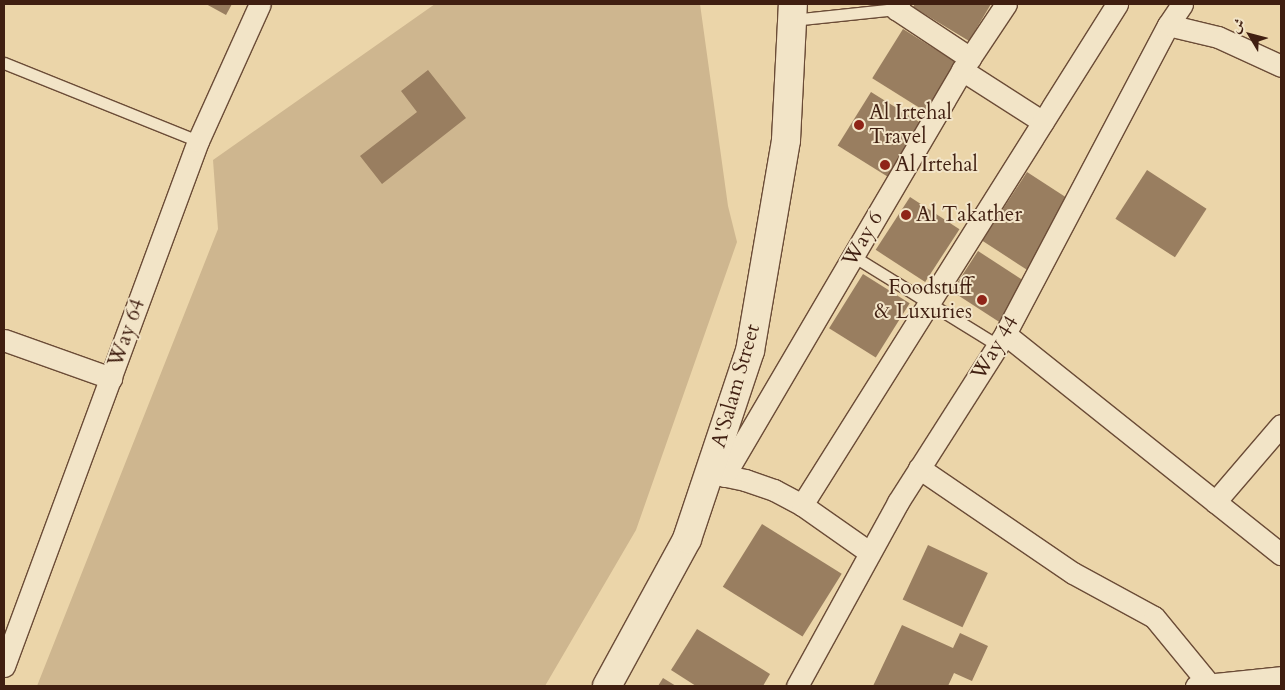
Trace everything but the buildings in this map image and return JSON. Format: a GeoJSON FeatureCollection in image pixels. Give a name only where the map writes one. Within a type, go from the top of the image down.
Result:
{"type":"FeatureCollection","features":[{"type":"Feature","properties":{"kind":"street","name":"Way 64"},"geometry":{"type":"LineString","coordinates":[[4,666],[198,141],[260,4]]}},
{"type":"Feature","properties":{"kind":"street","name":"Way 6"},"geometry":{"type":"LineString","coordinates":[[717,474],[853,256],[966,64],[1006,4]]}},
{"type":"Feature","properties":{"kind":"street"},"geometry":{"type":"LineString","coordinates":[[802,505],[1117,4]]}},
{"type":"Feature","properties":{"kind":"street","name":"Way 44"},"geometry":{"type":"LineString","coordinates":[[797,686],[869,552],[1001,340],[1168,25],[1182,4]]}},
{"type":"Feature","properties":{"kind":"street"},"geometry":{"type":"LineString","coordinates":[[898,6],[966,64],[1043,122]]}},
{"type":"Feature","properties":{"kind":"street","name":"A'Salam Street"},"geometry":{"type":"LineString","coordinates":[[606,686],[687,539],[717,474],[750,351],[786,140],[792,12]]}},
{"type":"Feature","properties":{"kind":"street"},"geometry":{"type":"LineString","coordinates":[[1168,25],[1218,37],[1281,66]]}},
{"type":"Feature","properties":{"kind":"street"},"geometry":{"type":"LineString","coordinates":[[4,340],[111,378]]}},
{"type":"Feature","properties":{"kind":"street"},"geometry":{"type":"LineString","coordinates":[[1001,340],[1281,554]]}},
{"type":"Feature","properties":{"kind":"street"},"geometry":{"type":"LineString","coordinates":[[1215,502],[1281,424]]}},
{"type":"Feature","properties":{"kind":"street"},"geometry":{"type":"LineString","coordinates":[[920,468],[1073,573],[1154,616],[1202,685],[1281,677]]}},
{"type":"Feature","properties":{"kind":"street"},"geometry":{"type":"LineString","coordinates":[[717,474],[745,480],[774,490],[802,505],[869,552]]}},
{"type":"Feature","properties":{"kind":"lane"},"geometry":{"type":"LineString","coordinates":[[792,12],[898,6]]}},
{"type":"Feature","properties":{"kind":"lane"},"geometry":{"type":"LineString","coordinates":[[4,63],[198,141]]}},
{"type":"Feature","properties":{"kind":"lane"},"geometry":{"type":"LineString","coordinates":[[853,256],[928,303],[1001,340]]}},
{"type":"Feature","properties":{"kind":"shaded area"},"geometry":{"type":"Polygon","coordinates":[[[435,4],[700,4],[728,206],[737,242],[636,530],[545,686],[37,686],[218,229],[213,160],[435,4]]]}},
{"type":"Feature","properties":{"kind":"place","name":"Al Irtehal Travel"},"geometry":{"type":"Point","coordinates":[859,125]}},
{"type":"Feature","properties":{"kind":"place","name":"Al Irtehal"},"geometry":{"type":"Point","coordinates":[885,165]}},
{"type":"Feature","properties":{"kind":"place","name":"Al Takather"},"geometry":{"type":"Point","coordinates":[906,215]}},
{"type":"Feature","properties":{"kind":"place","name":"Foodstuff & Luxuries"},"geometry":{"type":"Point","coordinates":[982,300]}}]}
